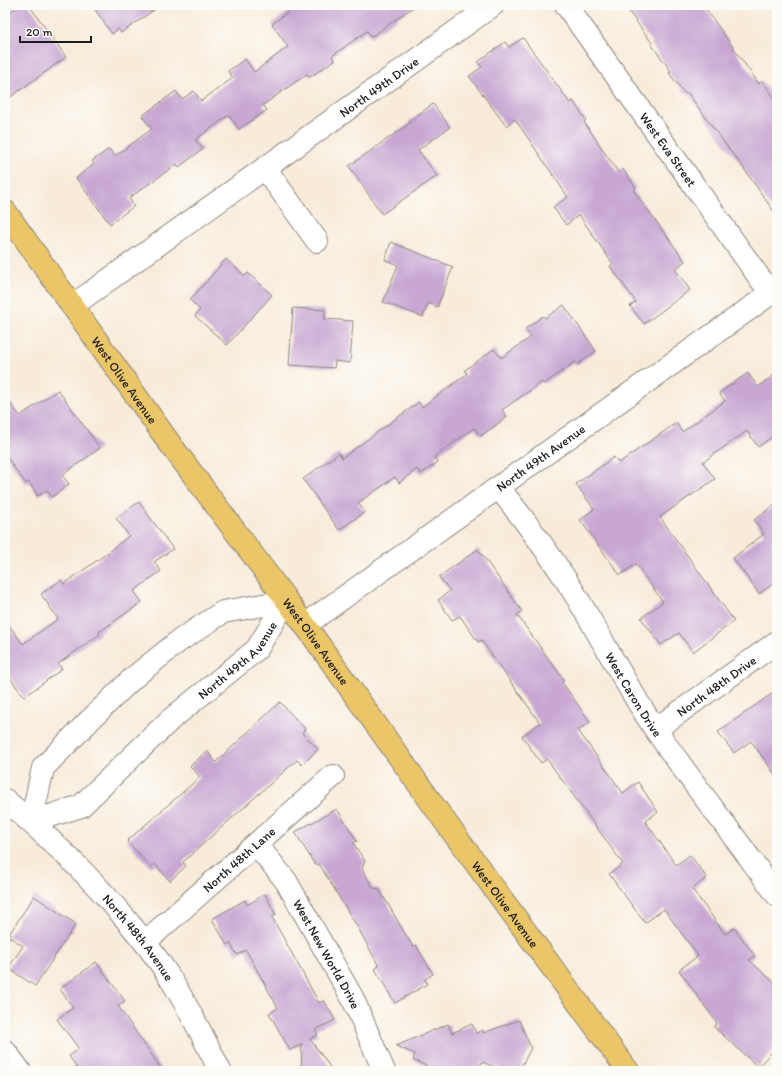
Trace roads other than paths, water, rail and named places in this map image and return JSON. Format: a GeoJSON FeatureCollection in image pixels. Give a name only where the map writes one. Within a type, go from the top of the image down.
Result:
{"type":"FeatureCollection","features":[{"type":"Feature","properties":{"kind":"main road","name":"West Olive Avenue"},"geometry":{"type":"LineString","coordinates":[[5,211],[168,441],[305,626],[449,827],[628,1071]]}},
{"type":"Feature","properties":{"kind":"street","name":"North 49th Drive"},"geometry":{"type":"LineString","coordinates":[[72,306],[493,5]]}},
{"type":"Feature","properties":{"kind":"street","name":"West Eva Street"},"geometry":{"type":"LineString","coordinates":[[566,5],[774,291]]}},
{"type":"Feature","properties":{"kind":"street"},"geometry":{"type":"LineString","coordinates":[[264,168],[317,241]]}},
{"type":"Feature","properties":{"kind":"street","name":"North 49th Avenue"},"geometry":{"type":"LineString","coordinates":[[305,626],[774,291]]}},
{"type":"Feature","properties":{"kind":"street","name":"West Caron Drive"},"geometry":{"type":"LineString","coordinates":[[499,488],[525,520],[552,559],[630,689],[656,729],[777,895]]}},
{"type":"Feature","properties":{"kind":"street","name":"North 49th Avenue"},"geometry":{"type":"LineString","coordinates":[[31,822],[43,768],[133,678],[179,641],[223,612],[286,601]]}},
{"type":"Feature","properties":{"kind":"street","name":"North 49th Avenue"},"geometry":{"type":"LineString","coordinates":[[31,822],[81,806],[170,720],[257,649],[286,601]]}},
{"type":"Feature","properties":{"kind":"street","name":"North 48th Drive"},"geometry":{"type":"LineString","coordinates":[[656,729],[777,642]]}},
{"type":"Feature","properties":{"kind":"street","name":"North 48th Lane"},"geometry":{"type":"LineString","coordinates":[[145,942],[257,845],[333,776]]}},
{"type":"Feature","properties":{"kind":"street","name":"North 48th Avenue"},"geometry":{"type":"LineString","coordinates":[[5,800],[76,863],[110,900],[145,942],[168,974],[197,1024],[220,1071]]}},
{"type":"Feature","properties":{"kind":"street","name":"West New World Drive"},"geometry":{"type":"LineString","coordinates":[[257,845],[286,880],[298,901],[353,999],[384,1071]]}},
{"type":"Feature","properties":{"kind":"street"},"geometry":{"type":"LineString","coordinates":[[5,1051],[20,1071]]}}]}
